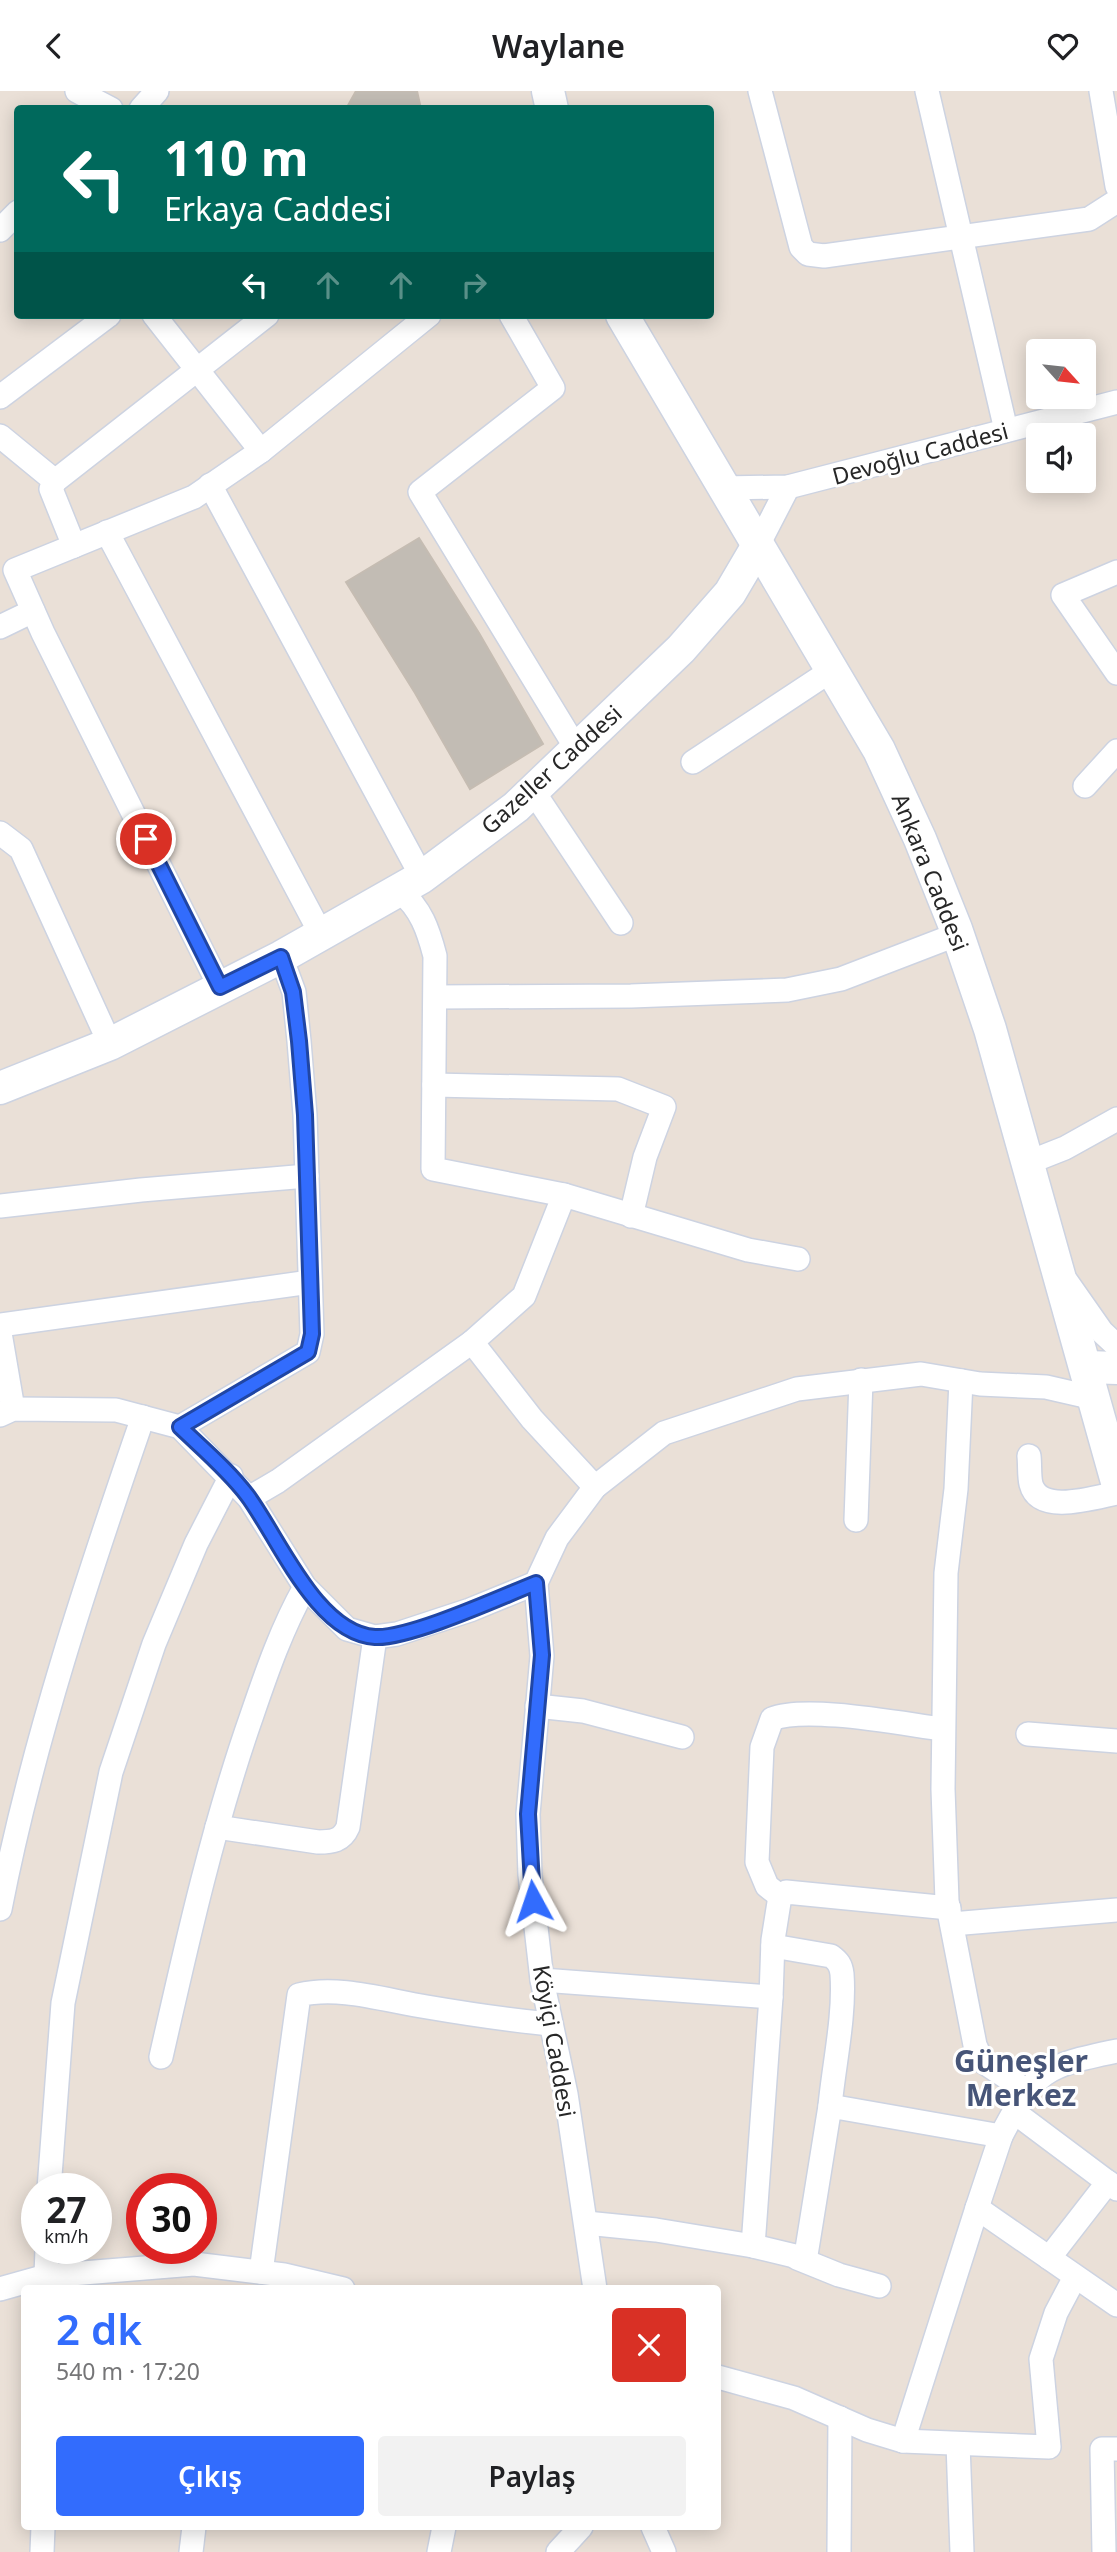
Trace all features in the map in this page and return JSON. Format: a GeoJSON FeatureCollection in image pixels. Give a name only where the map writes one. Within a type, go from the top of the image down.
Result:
{"type":"FeatureCollection","features":[{"type":"Feature","properties":{"kind":"street"},"geometry":{"type":"LineString","coordinates":[[77,91],[103,105]]}},
{"type":"Feature","properties":{"kind":"street"},"geometry":{"type":"LineString","coordinates":[[145,105],[157,91]]}},
{"type":"Feature","properties":{"kind":"street"},"geometry":{"type":"LineString","coordinates":[[760,91],[801,247],[808,254],[824,256],[1089,219],[1117,201]]}},
{"type":"Feature","properties":{"kind":"street"},"geometry":{"type":"LineString","coordinates":[[927,91],[1006,430]]}},
{"type":"Feature","properties":{"kind":"street"},"geometry":{"type":"LineString","coordinates":[[1101,91],[1117,186]]}},
{"type":"Feature","properties":{"kind":"street"},"geometry":{"type":"LineString","coordinates":[[0,229],[14,216]]}},
{"type":"Feature","properties":{"kind":"street"},"geometry":{"type":"LineString","coordinates":[[0,397],[104,319]]}},
{"type":"Feature","properties":{"kind":"street"},"geometry":{"type":"LineString","coordinates":[[157,319],[261,451]]}},
{"type":"Feature","properties":{"kind":"street"},"geometry":{"type":"LineString","coordinates":[[74,546],[51,489],[55,481],[262,319]]}},
{"type":"Feature","properties":{"kind":"street"},"geometry":{"type":"LineString","coordinates":[[220,987],[15,570],[194,497],[261,451],[424,319]]}},
{"type":"Feature","properties":{"kind":"street"},"geometry":{"type":"LineString","coordinates":[[513,319],[552,388],[420,492],[576,748]]}},
{"type":"Feature","properties":{"kind":"street","name":"Ankara Caddesi"},"geometry":{"type":"LineString","coordinates":[[624,319],[721,488],[879,750],[920,839],[958,934],[990,1029],[1055,1264],[1102,1368],[1117,1482]]}},
{"type":"Feature","properties":{"kind":"street","name":"Devoğlu Caddesi"},"geometry":{"type":"LineString","coordinates":[[721,488],[788,487],[1117,402]]}},
{"type":"Feature","properties":{"kind":"street"},"geometry":{"type":"LineString","coordinates":[[0,436],[55,481]]}},
{"type":"Feature","properties":{"kind":"street"},"geometry":{"type":"LineString","coordinates":[[210,485],[411,884],[416,904],[428,930],[435,956],[437,997],[433,1169],[564,1195],[748,1250],[798,1259]]}},
{"type":"Feature","properties":{"kind":"street"},"geometry":{"type":"LineString","coordinates":[[757,547],[788,487]]}},
{"type":"Feature","properties":{"kind":"street"},"geometry":{"type":"LineString","coordinates":[[107,532],[321,933]]}},
{"type":"Feature","properties":{"kind":"street","name":"Gazeller Caddesi"},"geometry":{"type":"LineString","coordinates":[[1,1085],[110,1044],[281,957],[411,884],[533,791],[681,649],[730,593],[757,547]]}},
{"type":"Feature","properties":{"kind":"street"},"geometry":{"type":"LineString","coordinates":[[1117,572],[1063,595],[1117,673]]}},
{"type":"Feature","properties":{"kind":"street"},"geometry":{"type":"LineString","coordinates":[[0,627],[33,611]]}},
{"type":"Feature","properties":{"kind":"street"},"geometry":{"type":"LineString","coordinates":[[693,762],[832,670]]}},
{"type":"Feature","properties":{"kind":"street"},"geometry":{"type":"LineString","coordinates":[[1085,786],[1117,751]]}},
{"type":"Feature","properties":{"kind":"street"},"geometry":{"type":"LineString","coordinates":[[533,791],[621,923]]}},
{"type":"Feature","properties":{"kind":"street"},"geometry":{"type":"LineString","coordinates":[[0,833],[21,849],[110,1044]]}},
{"type":"Feature","properties":{"kind":"street"},"geometry":{"type":"LineString","coordinates":[[437,997],[631,996],[787,991],[841,979],[958,934]]}},
{"type":"Feature","properties":{"kind":"street"},"geometry":{"type":"LineString","coordinates":[[180,1427],[308,1352],[312,1334],[307,1176],[298,1028],[293,992],[281,957]]}},
{"type":"Feature","properties":{"kind":"street"},"geometry":{"type":"LineString","coordinates":[[434,1085],[618,1089],[664,1107],[645,1157],[631,1216]]}},
{"type":"Feature","properties":{"kind":"street"},"geometry":{"type":"LineString","coordinates":[[1027,1163],[1065,1148],[1117,1119]]}},
{"type":"Feature","properties":{"kind":"street"},"geometry":{"type":"LineString","coordinates":[[0,1206],[307,1176]]}},
{"type":"Feature","properties":{"kind":"street"},"geometry":{"type":"LineString","coordinates":[[249,1498],[278,1481],[472,1342],[524,1296],[564,1195]]}},
{"type":"Feature","properties":{"kind":"street"},"geometry":{"type":"LineString","coordinates":[[1055,1264],[1102,1332],[1117,1346]]}},
{"type":"Feature","properties":{"kind":"street"},"geometry":{"type":"LineString","coordinates":[[0,1325],[310,1282]]}},
{"type":"Feature","properties":{"kind":"street"},"geometry":{"type":"LineString","coordinates":[[0,1333],[7,1412],[116,1410],[180,1427],[231,1476],[249,1498],[304,1587],[347,1629],[375,1637],[397,1634],[470,1610],[536,1583],[557,1538],[595,1487],[664,1433],[797,1389],[921,1374],[961,1381],[1046,1387],[1106,1401]]}},
{"type":"Feature","properties":{"kind":"street"},"geometry":{"type":"LineString","coordinates":[[472,1342],[532,1419],[595,1487]]}},
{"type":"Feature","properties":{"kind":"street"},"geometry":{"type":"LineString","coordinates":[[1046,1387],[1102,1368]]}},
{"type":"Feature","properties":{"kind":"street"},"geometry":{"type":"LineString","coordinates":[[856,1520],[861,1380]]}},
{"type":"Feature","properties":{"kind":"street"},"geometry":{"type":"LineString","coordinates":[[961,1381],[956,1489],[946,1573],[943,1729],[950,1916],[975,2045],[982,2061],[1027,2091]]}},
{"type":"Feature","properties":{"kind":"street"},"geometry":{"type":"LineString","coordinates":[[0,1909],[9,1861],[56,1690],[143,1417]]}},
{"type":"Feature","properties":{"kind":"street"},"geometry":{"type":"LineString","coordinates":[[1029,1456],[1031,1486],[1037,1495],[1059,1504],[1117,1493]]}},
{"type":"Feature","properties":{"kind":"street"},"geometry":{"type":"LineString","coordinates":[[50,2173],[63,2003],[111,1772],[154,1644],[196,1544],[231,1476]]}},
{"type":"Feature","properties":{"kind":"street","name":"Köyiçi Caddesi"},"geometry":{"type":"LineString","coordinates":[[536,1583],[542,1655],[528,1814],[542,1980],[566,2094],[594,2285]]}},
{"type":"Feature","properties":{"kind":"street"},"geometry":{"type":"LineString","coordinates":[[161,2057],[194,1913],[235,1764],[282,1627],[304,1587]]}},
{"type":"Feature","properties":{"kind":"street"},"geometry":{"type":"LineString","coordinates":[[218,1827],[318,1842],[331,1842],[341,1837],[348,1827],[375,1637]]}},
{"type":"Feature","properties":{"kind":"street"},"geometry":{"type":"LineString","coordinates":[[537,1706],[583,1711],[682,1738]]}},
{"type":"Feature","properties":{"kind":"street"},"geometry":{"type":"LineString","coordinates":[[780,1896],[766,1887],[757,1862],[762,1747],[772,1719],[781,1715],[833,1716],[943,1729]]}},
{"type":"Feature","properties":{"kind":"street"},"geometry":{"type":"LineString","coordinates":[[1028,1734],[1117,1741]]}},
{"type":"Feature","properties":{"kind":"street"},"geometry":{"type":"LineString","coordinates":[[753,2246],[773,1946],[780,1896],[786,1892],[950,1916],[1117,1910]]}},
{"type":"Feature","properties":{"kind":"street"},"geometry":{"type":"LineString","coordinates":[[773,1946],[831,1956],[838,1962],[842,1972],[830,2106],[806,2255],[797,2258]]}},
{"type":"Feature","properties":{"kind":"street"},"geometry":{"type":"LineString","coordinates":[[542,1980],[771,1997]]}},
{"type":"Feature","properties":{"kind":"street"},"geometry":{"type":"LineString","coordinates":[[261,2272],[299,1995],[313,1992],[353,1995],[486,2017],[550,2024]]}},
{"type":"Feature","properties":{"kind":"street"},"geometry":{"type":"LineString","coordinates":[[903,2441],[1001,2136],[1014,2112],[1027,2091],[1043,2074],[1064,2062],[1117,2051]]}},
{"type":"Feature","properties":{"kind":"street"},"geometry":{"type":"LineString","coordinates":[[830,2106],[1001,2136]]}},
{"type":"Feature","properties":{"kind":"street"},"geometry":{"type":"LineString","coordinates":[[1014,2112],[1113,2186],[1049,2258]]}},
{"type":"Feature","properties":{"kind":"street"},"geometry":{"type":"LineString","coordinates":[[977,2208],[1117,2305]]}},
{"type":"Feature","properties":{"kind":"street"},"geometry":{"type":"LineString","coordinates":[[586,2223],[753,2246],[797,2258],[839,2275],[879,2285]]}},
{"type":"Feature","properties":{"kind":"street"},"geometry":{"type":"LineString","coordinates":[[46,2264],[46,2276]]}},
{"type":"Feature","properties":{"kind":"street"},"geometry":{"type":"LineString","coordinates":[[0,2289],[46,2276],[194,2264],[222,2278],[261,2272],[324,2285]]}},
{"type":"Feature","properties":{"kind":"street"},"geometry":{"type":"LineString","coordinates":[[721,2379],[794,2398],[903,2441],[1049,2447],[1041,2359],[1056,2313],[1075,2277]]}},
{"type":"Feature","properties":{"kind":"street"},"geometry":{"type":"LineString","coordinates":[[839,2552],[840,2418]]}},
{"type":"Feature","properties":{"kind":"street"},"geometry":{"type":"LineString","coordinates":[[958,2444],[962,2552]]}},
{"type":"Feature","properties":{"kind":"street"},"geometry":{"type":"LineString","coordinates":[[1104,2552],[1102,2449],[1117,2449]]}},
{"type":"Feature","properties":{"kind":"street"},"geometry":{"type":"LineString","coordinates":[[42,2552],[43,2530]]}},
{"type":"Feature","properties":{"kind":"street"},"geometry":{"type":"LineString","coordinates":[[191,2552],[194,2530]]}},
{"type":"Feature","properties":{"kind":"street"},"geometry":{"type":"LineString","coordinates":[[439,2552],[443,2530]]}},
{"type":"Feature","properties":{"kind":"street"},"geometry":{"type":"LineString","coordinates":[[558,2552],[578,2530]]}},
{"type":"Feature","properties":{"kind":"street"},"geometry":{"type":"LineString","coordinates":[[654,2530],[664,2552]]}},
{"type":"Feature","properties":{"kind":"building"},"geometry":{"type":"Polygon","coordinates":[[[356,91],[417,91],[420,105],[348,105],[356,91]]]}},
{"type":"Feature","properties":{"kind":"building"},"geometry":{"type":"Polygon","coordinates":[[[419,538],[479,633],[543,744],[470,789],[415,693],[346,582],[419,538]]]}},
{"type":"Feature","properties":{"kind":"district","name":"Güneşler Merkez"},"geometry":{"type":"Point","coordinates":[1021,2078]}},
{"type":"Feature","properties":{"kind":"route"},"geometry":{"type":"LineString","coordinates":[[146,839],[220,987],[281,957],[293,992],[305,1115],[312,1334],[308,1352],[269,1378],[180,1427],[231,1476],[249,1498],[304,1587],[347,1629],[375,1637],[397,1634],[470,1610],[536,1583],[542,1655],[531,1749],[528,1814],[533,1901]]}}]}
